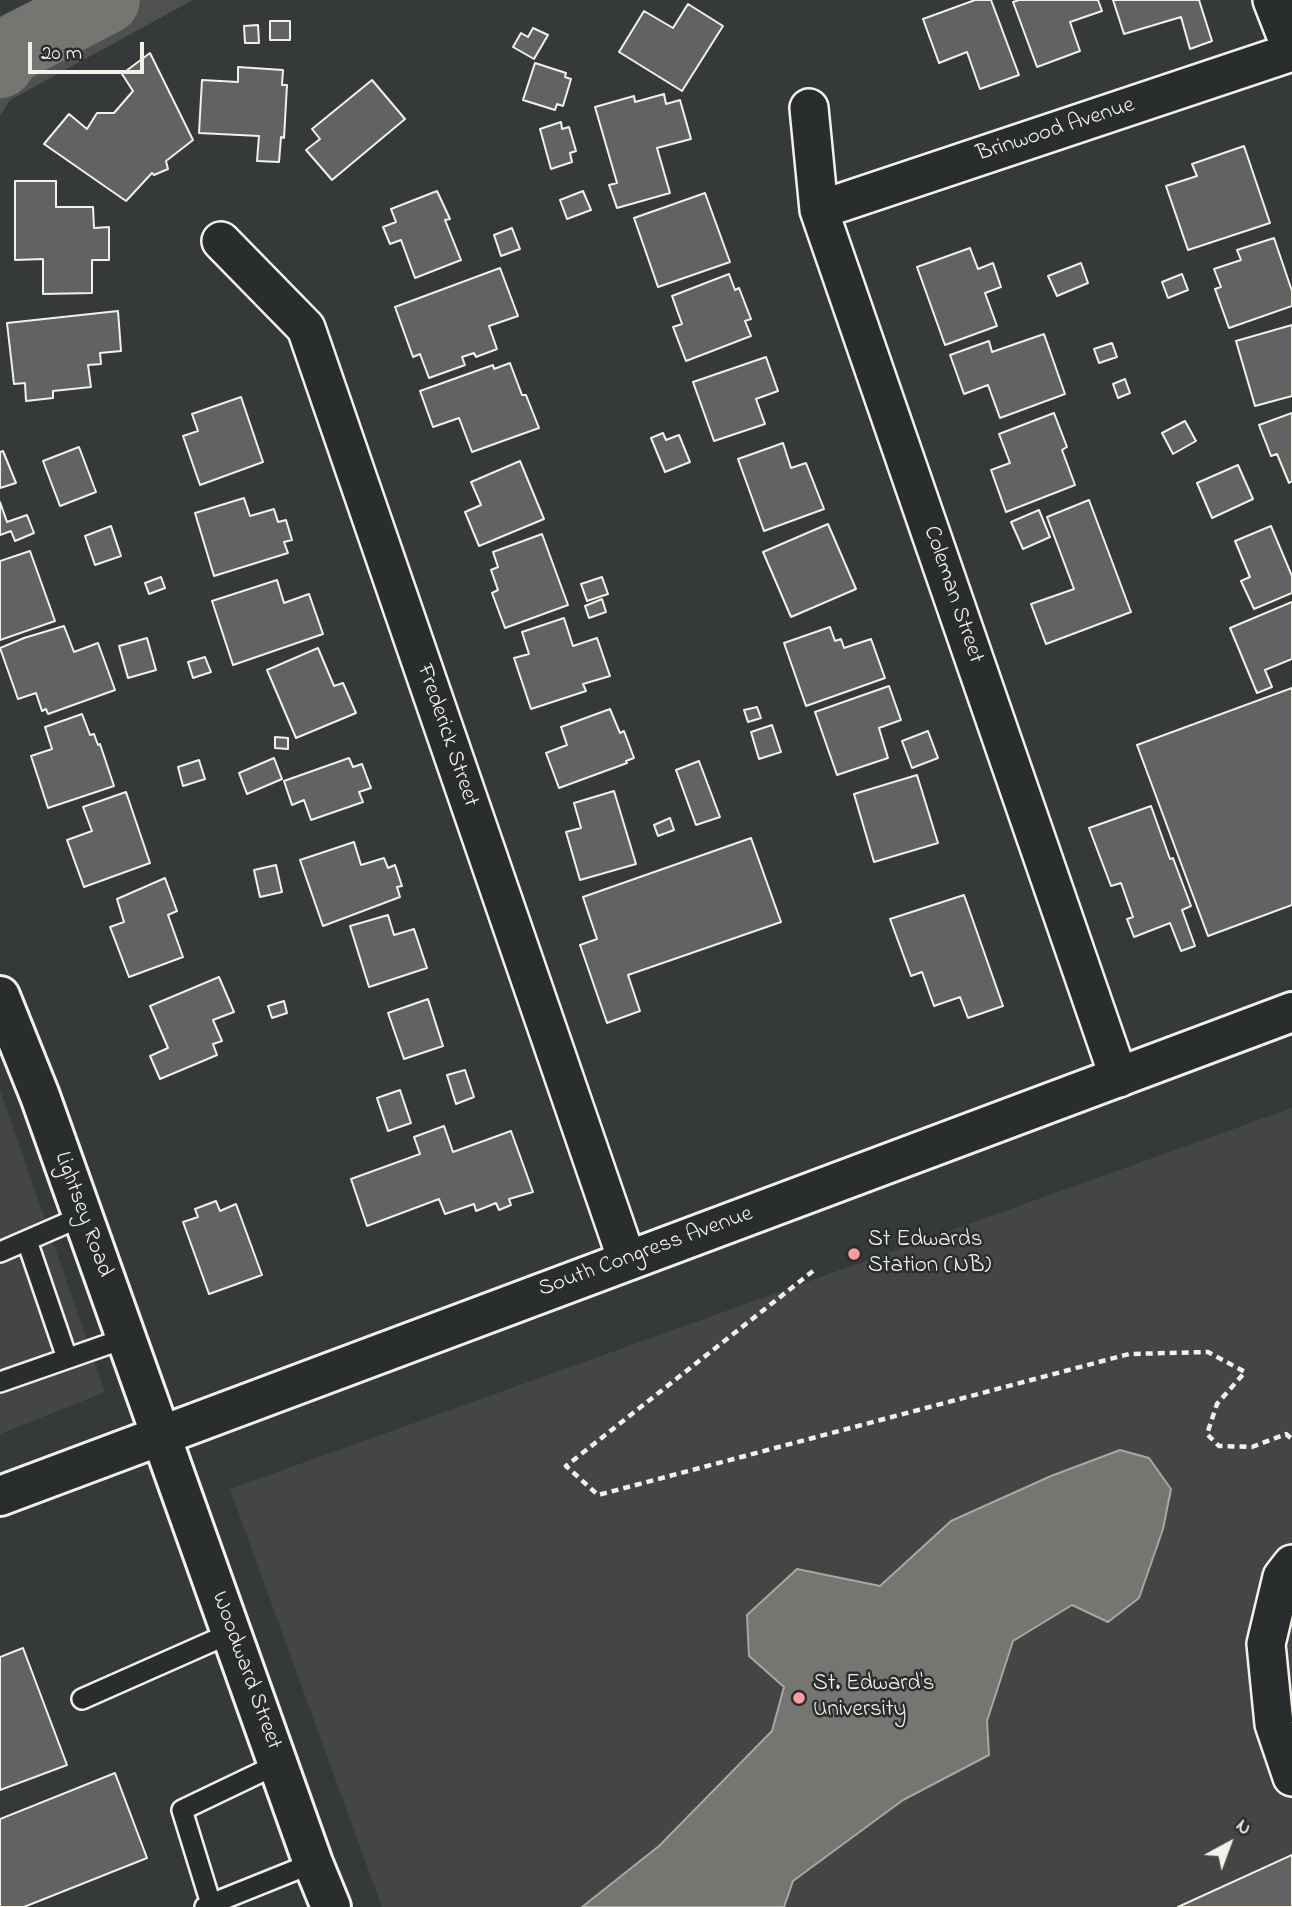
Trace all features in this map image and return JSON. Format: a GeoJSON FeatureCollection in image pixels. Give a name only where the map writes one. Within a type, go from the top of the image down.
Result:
{"type":"FeatureCollection","features":[{"type":"Feature","properties":{"kind":"main road","name":"Lightsey Road"},"geometry":{"type":"LineString","coordinates":[[0,996],[40,1096],[161,1435]]}},
{"type":"Feature","properties":{"kind":"main road","name":"South Congress Avenue"},"geometry":{"type":"LineString","coordinates":[[0,1496],[1292,1012]]}},
{"type":"Feature","properties":{"kind":"main road","name":"Woodward Street"},"geometry":{"type":"LineString","coordinates":[[161,1435],[331,1907]]}},
{"type":"Feature","properties":{"kind":"street"},"geometry":{"type":"LineString","coordinates":[[1272,0],[1292,52]]}},
{"type":"Feature","properties":{"kind":"street","name":"Brinwood Avenue"},"geometry":{"type":"LineString","coordinates":[[819,210],[1292,52]]}},
{"type":"Feature","properties":{"kind":"street","name":"Coleman Street"},"geometry":{"type":"LineString","coordinates":[[809,108],[819,210],[1119,1078]]}},
{"type":"Feature","properties":{"kind":"street","name":"Frederick Street"},"geometry":{"type":"LineString","coordinates":[[220,241],[306,328],[627,1260]]}},
{"type":"Feature","properties":{"kind":"street"},"geometry":{"type":"LineString","coordinates":[[1292,1564],[1282,1577],[1266,1644],[1274,1724],[1292,1777]]}},
{"type":"Feature","properties":{"kind":"lane"},"geometry":{"type":"LineString","coordinates":[[0,1252],[83,1216]]}},
{"type":"Feature","properties":{"kind":"lane"},"geometry":{"type":"LineString","coordinates":[[27,1241],[67,1358]]}},
{"type":"Feature","properties":{"kind":"lane"},"geometry":{"type":"LineString","coordinates":[[0,1382],[126,1338]]}},
{"type":"Feature","properties":{"kind":"lane"},"geometry":{"type":"LineString","coordinates":[[82,1699],[232,1633]]}},
{"type":"Feature","properties":{"kind":"lane"},"geometry":{"type":"LineString","coordinates":[[278,1764],[182,1810],[208,1905],[313,1863]]}},
{"type":"Feature","properties":{"kind":"path"},"geometry":{"type":"LineString","coordinates":[[813,1271],[566,1466],[598,1495],[1129,1354],[1209,1352],[1245,1372],[1217,1404],[1207,1434],[1219,1446],[1252,1447],[1286,1434],[1292,1439]]}},
{"type":"Feature","properties":{"kind":"shaded area"},"geometry":{"type":"Polygon","coordinates":[[[33,0],[193,0],[10,100],[0,116],[0,16],[33,0]]]}},
{"type":"Feature","properties":{"kind":"shaded area"},"geometry":{"type":"Polygon","coordinates":[[[0,1090],[105,1392],[0,1434],[0,1090]]]}},
{"type":"Feature","properties":{"kind":"shaded area","name":"St. Edward's University"},"geometry":{"type":"Polygon","coordinates":[[[1292,1108],[1292,1907],[382,1907],[230,1489],[1292,1108]]]}},
{"type":"Feature","properties":{"kind":"shaded area"},"geometry":{"type":"Polygon","coordinates":[[[1120,1450],[1149,1458],[1171,1489],[1163,1529],[1139,1598],[1108,1622],[1072,1605],[1013,1641],[987,1721],[989,1755],[903,1800],[793,1881],[784,1907],[582,1907],[659,1846],[772,1731],[784,1687],[749,1656],[747,1615],[797,1569],[880,1586],[951,1521],[1051,1476],[1120,1450]]]}},
{"type":"Feature","properties":{"kind":"building"},"geometry":{"type":"Polygon","coordinates":[[[975,0],[991,0],[1019,75],[980,89],[967,52],[939,63],[923,19],[975,0]]]}},
{"type":"Feature","properties":{"kind":"building"},"geometry":{"type":"Polygon","coordinates":[[[1098,0],[1102,11],[1070,22],[1080,51],[1037,67],[1013,2],[1098,0]]]}},
{"type":"Feature","properties":{"kind":"building"},"geometry":{"type":"Polygon","coordinates":[[[1113,0],[1199,0],[1212,41],[1190,49],[1181,17],[1124,34],[1113,0]]]}},
{"type":"Feature","properties":{"kind":"building"},"geometry":{"type":"Polygon","coordinates":[[[688,4],[723,26],[682,91],[619,52],[644,11],[673,28],[688,4]]]}},
{"type":"Feature","properties":{"kind":"building"},"geometry":{"type":"Polygon","coordinates":[[[270,21],[290,21],[290,40],[270,40],[270,21]]]}},
{"type":"Feature","properties":{"kind":"building"},"geometry":{"type":"Polygon","coordinates":[[[258,25],[259,43],[245,43],[244,26],[258,25]]]}},
{"type":"Feature","properties":{"kind":"building"},"geometry":{"type":"Polygon","coordinates":[[[533,28],[548,35],[534,59],[513,47],[521,33],[528,37],[533,28]]]}},
{"type":"Feature","properties":{"kind":"building"},"geometry":{"type":"Polygon","coordinates":[[[150,53],[193,140],[166,161],[168,169],[154,175],[152,173],[126,201],[44,144],[69,114],[87,129],[97,113],[114,113],[133,91],[122,74],[150,53]]]}},
{"type":"Feature","properties":{"kind":"building"},"geometry":{"type":"Polygon","coordinates":[[[535,63],[566,73],[565,77],[571,79],[563,106],[557,104],[555,110],[523,100],[535,63]]]}},
{"type":"Feature","properties":{"kind":"building"},"geometry":{"type":"Polygon","coordinates":[[[238,67],[283,70],[282,85],[287,85],[284,138],[281,137],[279,162],[257,161],[259,136],[199,133],[202,80],[238,82],[238,67]]]}},
{"type":"Feature","properties":{"kind":"building"},"geometry":{"type":"Polygon","coordinates":[[[372,80],[405,119],[332,180],[306,150],[320,139],[312,129],[372,80]]]}},
{"type":"Feature","properties":{"kind":"building"},"geometry":{"type":"Polygon","coordinates":[[[664,94],[666,104],[680,100],[691,139],[657,148],[670,193],[617,208],[609,185],[617,183],[595,107],[634,96],[635,102],[664,94]]]}},
{"type":"Feature","properties":{"kind":"building"},"geometry":{"type":"Polygon","coordinates":[[[561,122],[562,129],[569,127],[576,151],[570,153],[572,162],[551,169],[540,129],[561,122]]]}},
{"type":"Feature","properties":{"kind":"building"},"geometry":{"type":"Polygon","coordinates":[[[1244,146],[1270,223],[1188,250],[1166,186],[1197,176],[1192,164],[1244,146]]]}},
{"type":"Feature","properties":{"kind":"building"},"geometry":{"type":"Polygon","coordinates":[[[15,181],[56,181],[56,207],[93,207],[94,228],[109,227],[109,260],[92,260],[92,293],[43,294],[43,259],[15,260],[15,181]]]}},
{"type":"Feature","properties":{"kind":"building"},"geometry":{"type":"Polygon","coordinates":[[[437,191],[450,219],[445,220],[461,260],[415,278],[401,240],[390,244],[383,227],[396,222],[391,209],[437,191]]]}},
{"type":"Feature","properties":{"kind":"building"},"geometry":{"type":"Polygon","coordinates":[[[583,191],[591,210],[567,219],[560,200],[583,191]]]}},
{"type":"Feature","properties":{"kind":"building"},"geometry":{"type":"Polygon","coordinates":[[[705,193],[730,262],[658,287],[634,218],[705,193]]]}},
{"type":"Feature","properties":{"kind":"building"},"geometry":{"type":"Polygon","coordinates":[[[512,228],[520,249],[501,256],[494,235],[512,228]]]}},
{"type":"Feature","properties":{"kind":"building"},"geometry":{"type":"Polygon","coordinates":[[[1274,238],[1292,291],[1292,306],[1229,328],[1215,289],[1221,287],[1214,269],[1241,260],[1237,250],[1274,238]]]}},
{"type":"Feature","properties":{"kind":"building"},"geometry":{"type":"Polygon","coordinates":[[[970,248],[978,269],[993,263],[1001,287],[985,293],[997,326],[945,345],[917,267],[970,248]]]}},
{"type":"Feature","properties":{"kind":"building"},"geometry":{"type":"Polygon","coordinates":[[[1081,263],[1088,283],[1057,296],[1048,276],[1081,263]]]}},
{"type":"Feature","properties":{"kind":"building"},"geometry":{"type":"Polygon","coordinates":[[[500,268],[518,316],[489,326],[497,349],[476,357],[474,353],[462,357],[465,365],[429,378],[420,354],[413,357],[395,307],[500,268]]]}},
{"type":"Feature","properties":{"kind":"building"},"geometry":{"type":"Polygon","coordinates":[[[729,274],[735,290],[739,288],[751,319],[745,321],[751,336],[686,361],[673,327],[682,324],[672,296],[729,274]]]}},
{"type":"Feature","properties":{"kind":"building"},"geometry":{"type":"Polygon","coordinates":[[[1182,274],[1188,290],[1168,298],[1162,282],[1182,274]]]}},
{"type":"Feature","properties":{"kind":"building"},"geometry":{"type":"Polygon","coordinates":[[[118,311],[121,351],[100,353],[101,364],[88,365],[91,387],[53,391],[53,398],[26,401],[25,383],[14,384],[7,323],[118,311]]]}},
{"type":"Feature","properties":{"kind":"building"},"geometry":{"type":"Polygon","coordinates":[[[1292,325],[1292,396],[1255,406],[1236,341],[1292,325]]]}},
{"type":"Feature","properties":{"kind":"building"},"geometry":{"type":"Polygon","coordinates":[[[1044,334],[1065,394],[1000,418],[988,385],[964,394],[950,355],[989,341],[992,352],[1044,334]]]}},
{"type":"Feature","properties":{"kind":"building"},"geometry":{"type":"Polygon","coordinates":[[[1112,343],[1117,357],[1099,363],[1094,349],[1112,343]]]}},
{"type":"Feature","properties":{"kind":"building"},"geometry":{"type":"Polygon","coordinates":[[[766,357],[778,391],[756,399],[765,424],[714,441],[693,382],[766,357]]]}},
{"type":"Feature","properties":{"kind":"building"},"geometry":{"type":"Polygon","coordinates":[[[510,363],[539,428],[472,452],[459,418],[433,427],[420,391],[493,365],[494,369],[510,363]]]}},
{"type":"Feature","properties":{"kind":"building"},"geometry":{"type":"Polygon","coordinates":[[[1125,379],[1130,393],[1118,398],[1113,384],[1125,379]]]}},
{"type":"Feature","properties":{"kind":"building"},"geometry":{"type":"Polygon","coordinates":[[[241,397],[263,462],[200,485],[183,436],[198,431],[192,414],[241,397]]]}},
{"type":"Feature","properties":{"kind":"building"},"geometry":{"type":"Polygon","coordinates":[[[1054,413],[1067,447],[1062,450],[1075,485],[1006,512],[991,470],[1010,463],[999,434],[1054,413]]]}},
{"type":"Feature","properties":{"kind":"building"},"geometry":{"type":"Polygon","coordinates":[[[1292,413],[1292,481],[1289,483],[1277,454],[1271,456],[1259,425],[1292,413]]]}},
{"type":"Feature","properties":{"kind":"building"},"geometry":{"type":"Polygon","coordinates":[[[1185,421],[1196,441],[1173,454],[1162,433],[1185,421]]]}},
{"type":"Feature","properties":{"kind":"building"},"geometry":{"type":"Polygon","coordinates":[[[663,433],[666,440],[679,435],[690,462],[665,472],[651,438],[663,433]]]}},
{"type":"Feature","properties":{"kind":"building"},"geometry":{"type":"Polygon","coordinates":[[[783,443],[791,468],[806,463],[824,509],[764,531],[738,459],[783,443]]]}},
{"type":"Feature","properties":{"kind":"building"},"geometry":{"type":"Polygon","coordinates":[[[79,447],[96,492],[60,506],[43,461],[79,447]]]}},
{"type":"Feature","properties":{"kind":"building"},"geometry":{"type":"Polygon","coordinates":[[[3,451],[16,483],[0,488],[0,452],[3,451]]]}},
{"type":"Feature","properties":{"kind":"building"},"geometry":{"type":"Polygon","coordinates":[[[520,461],[544,519],[479,546],[465,512],[481,505],[471,482],[520,461]]]}},
{"type":"Feature","properties":{"kind":"building"},"geometry":{"type":"Polygon","coordinates":[[[1238,465],[1253,499],[1212,518],[1197,483],[1238,465]]]}},
{"type":"Feature","properties":{"kind":"building"},"geometry":{"type":"Polygon","coordinates":[[[244,498],[250,516],[274,509],[278,522],[286,520],[292,540],[284,542],[288,553],[214,576],[195,513],[244,498]]]}},
{"type":"Feature","properties":{"kind":"building"},"geometry":{"type":"Polygon","coordinates":[[[1089,500],[1131,612],[1046,644],[1031,604],[1074,589],[1047,517],[1089,500]]]}},
{"type":"Feature","properties":{"kind":"building"},"geometry":{"type":"Polygon","coordinates":[[[0,502],[7,522],[27,515],[34,533],[15,541],[11,531],[0,535],[0,502]]]}},
{"type":"Feature","properties":{"kind":"building"},"geometry":{"type":"Polygon","coordinates":[[[1039,510],[1050,537],[1023,549],[1011,522],[1039,510]]]}},
{"type":"Feature","properties":{"kind":"building"},"geometry":{"type":"Polygon","coordinates":[[[828,524],[856,589],[791,617],[763,552],[828,524]]]}},
{"type":"Feature","properties":{"kind":"building"},"geometry":{"type":"Polygon","coordinates":[[[111,526],[121,556],[95,565],[85,536],[111,526]]]}},
{"type":"Feature","properties":{"kind":"building"},"geometry":{"type":"Polygon","coordinates":[[[1271,526],[1292,576],[1292,593],[1254,609],[1241,581],[1250,577],[1235,541],[1271,526]]]}},
{"type":"Feature","properties":{"kind":"building"},"geometry":{"type":"Polygon","coordinates":[[[542,534],[568,605],[505,628],[492,593],[498,590],[491,570],[498,567],[493,552],[542,534]]]}},
{"type":"Feature","properties":{"kind":"building"},"geometry":{"type":"Polygon","coordinates":[[[30,551],[55,621],[0,640],[0,561],[30,551]]]}},
{"type":"Feature","properties":{"kind":"building"},"geometry":{"type":"Polygon","coordinates":[[[161,577],[165,588],[149,594],[145,583],[161,577]]]}},
{"type":"Feature","properties":{"kind":"building"},"geometry":{"type":"Polygon","coordinates":[[[602,577],[608,594],[587,601],[581,584],[602,577]]]}},
{"type":"Feature","properties":{"kind":"building"},"geometry":{"type":"Polygon","coordinates":[[[277,580],[284,603],[309,594],[323,634],[233,665],[212,601],[277,580]]]}},
{"type":"Feature","properties":{"kind":"building"},"geometry":{"type":"Polygon","coordinates":[[[602,599],[606,612],[589,618],[585,606],[602,599]]]}},
{"type":"Feature","properties":{"kind":"building"},"geometry":{"type":"Polygon","coordinates":[[[1292,602],[1292,659],[1265,670],[1272,687],[1257,693],[1230,628],[1292,602]]]}},
{"type":"Feature","properties":{"kind":"building"},"geometry":{"type":"Polygon","coordinates":[[[564,618],[573,646],[597,638],[610,676],[583,684],[586,691],[531,709],[514,658],[529,654],[522,632],[564,618]]]}},
{"type":"Feature","properties":{"kind":"building"},"geometry":{"type":"Polygon","coordinates":[[[64,626],[74,652],[98,643],[115,690],[48,714],[46,709],[42,711],[36,693],[18,699],[0,648],[64,626]]]}},
{"type":"Feature","properties":{"kind":"building"},"geometry":{"type":"Polygon","coordinates":[[[830,627],[835,641],[841,639],[844,648],[871,639],[885,678],[806,706],[784,643],[830,627]]]}},
{"type":"Feature","properties":{"kind":"building"},"geometry":{"type":"Polygon","coordinates":[[[147,638],[156,670],[128,678],[119,646],[147,638]]]}},
{"type":"Feature","properties":{"kind":"building"},"geometry":{"type":"Polygon","coordinates":[[[318,648],[334,686],[343,683],[356,713],[296,738],[267,670],[318,648]]]}},
{"type":"Feature","properties":{"kind":"building"},"geometry":{"type":"Polygon","coordinates":[[[205,657],[211,672],[193,678],[188,662],[205,657]]]}},
{"type":"Feature","properties":{"kind":"building"},"geometry":{"type":"Polygon","coordinates":[[[889,686],[901,720],[879,728],[888,758],[837,775],[815,712],[889,686]]]}},
{"type":"Feature","properties":{"kind":"building"},"geometry":{"type":"Polygon","coordinates":[[[1292,688],[1292,905],[1208,936],[1137,745],[1292,688]]]}},
{"type":"Feature","properties":{"kind":"building"},"geometry":{"type":"Polygon","coordinates":[[[757,707],[761,718],[748,722],[744,710],[757,707]]]}},
{"type":"Feature","properties":{"kind":"building"},"geometry":{"type":"Polygon","coordinates":[[[610,709],[620,733],[624,731],[634,758],[559,788],[546,753],[567,745],[561,727],[610,709]]]}},
{"type":"Feature","properties":{"kind":"building"},"geometry":{"type":"Polygon","coordinates":[[[82,714],[90,735],[94,734],[98,745],[100,744],[114,786],[48,808],[31,756],[52,749],[45,727],[82,714]]]}},
{"type":"Feature","properties":{"kind":"building"},"geometry":{"type":"Polygon","coordinates":[[[772,725],[781,752],[759,759],[751,732],[772,725]]]}},
{"type":"Feature","properties":{"kind":"building"},"geometry":{"type":"Polygon","coordinates":[[[928,731],[938,758],[912,768],[902,741],[928,731]]]}},
{"type":"Feature","properties":{"kind":"building"},"geometry":{"type":"Polygon","coordinates":[[[275,737],[288,738],[288,749],[275,748],[275,737]]]}},
{"type":"Feature","properties":{"kind":"building"},"geometry":{"type":"Polygon","coordinates":[[[274,758],[282,779],[247,794],[239,773],[274,758]]]}},
{"type":"Feature","properties":{"kind":"building"},"geometry":{"type":"Polygon","coordinates":[[[349,758],[353,767],[362,764],[371,788],[359,792],[363,802],[311,820],[304,800],[292,805],[284,781],[349,758]]]}},
{"type":"Feature","properties":{"kind":"building"},"geometry":{"type":"Polygon","coordinates":[[[199,760],[205,779],[183,786],[178,767],[199,760]]]}},
{"type":"Feature","properties":{"kind":"building"},"geometry":{"type":"Polygon","coordinates":[[[699,761],[720,817],[696,825],[676,770],[699,761]]]}},
{"type":"Feature","properties":{"kind":"building"},"geometry":{"type":"Polygon","coordinates":[[[917,775],[938,843],[874,862],[854,794],[917,775]]]}},
{"type":"Feature","properties":{"kind":"building"},"geometry":{"type":"Polygon","coordinates":[[[614,791],[636,864],[580,880],[566,832],[581,828],[574,803],[614,791]]]}},
{"type":"Feature","properties":{"kind":"building"},"geometry":{"type":"Polygon","coordinates":[[[126,792],[150,863],[84,887],[67,840],[92,831],[83,807],[126,792]]]}},
{"type":"Feature","properties":{"kind":"building"},"geometry":{"type":"Polygon","coordinates":[[[1151,806],[1191,906],[1182,910],[1195,946],[1181,951],[1170,923],[1134,937],[1127,919],[1133,917],[1121,883],[1111,886],[1089,828],[1151,806]]]}},
{"type":"Feature","properties":{"kind":"building"},"geometry":{"type":"Polygon","coordinates":[[[670,818],[674,830],[658,836],[654,825],[670,818]]]}},
{"type":"Feature","properties":{"kind":"building"},"geometry":{"type":"Polygon","coordinates":[[[751,838],[781,922],[628,975],[640,1011],[607,1023],[580,945],[597,939],[583,897],[751,838]]]}},
{"type":"Feature","properties":{"kind":"building"},"geometry":{"type":"Polygon","coordinates":[[[354,842],[361,865],[384,858],[388,868],[395,865],[402,886],[397,887],[400,897],[323,926],[300,860],[354,842]]]}},
{"type":"Feature","properties":{"kind":"building"},"geometry":{"type":"Polygon","coordinates":[[[276,865],[282,892],[260,897],[254,870],[276,865]]]}},
{"type":"Feature","properties":{"kind":"building"},"geometry":{"type":"Polygon","coordinates":[[[165,878],[177,911],[168,915],[183,957],[129,977],[110,927],[124,922],[117,899],[165,878]]]}},
{"type":"Feature","properties":{"kind":"building"},"geometry":{"type":"Polygon","coordinates":[[[964,895],[1003,1006],[968,1018],[960,997],[934,1006],[922,972],[911,976],[890,919],[964,895]]]}},
{"type":"Feature","properties":{"kind":"building"},"geometry":{"type":"Polygon","coordinates":[[[388,915],[394,935],[414,929],[427,968],[369,987],[350,926],[388,915]]]}},
{"type":"Feature","properties":{"kind":"building"},"geometry":{"type":"Polygon","coordinates":[[[219,977],[234,1012],[213,1020],[222,1041],[213,1044],[217,1055],[160,1079],[150,1056],[168,1048],[150,1006],[219,977]]]}},
{"type":"Feature","properties":{"kind":"building"},"geometry":{"type":"Polygon","coordinates":[[[428,999],[443,1046],[404,1059],[388,1013],[428,999]]]}},
{"type":"Feature","properties":{"kind":"building"},"geometry":{"type":"Polygon","coordinates":[[[284,1001],[287,1013],[272,1018],[268,1006],[284,1001]]]}},
{"type":"Feature","properties":{"kind":"building"},"geometry":{"type":"Polygon","coordinates":[[[465,1070],[474,1097],[456,1104],[447,1075],[465,1070]]]}},
{"type":"Feature","properties":{"kind":"building"},"geometry":{"type":"Polygon","coordinates":[[[400,1090],[411,1123],[388,1131],[377,1098],[400,1090]]]}},
{"type":"Feature","properties":{"kind":"building"},"geometry":{"type":"Polygon","coordinates":[[[444,1126],[453,1152],[511,1131],[533,1192],[509,1199],[511,1205],[499,1210],[496,1203],[476,1211],[474,1204],[445,1214],[439,1199],[367,1226],[351,1179],[420,1154],[414,1137],[444,1126]]]}},
{"type":"Feature","properties":{"kind":"building"},"geometry":{"type":"Polygon","coordinates":[[[216,1201],[220,1211],[236,1204],[262,1275],[209,1294],[183,1222],[198,1217],[195,1209],[216,1201]]]}},
{"type":"Feature","properties":{"kind":"building"},"geometry":{"type":"Polygon","coordinates":[[[23,1648],[67,1765],[0,1790],[0,1657],[23,1648]]]}},
{"type":"Feature","properties":{"kind":"building"},"geometry":{"type":"Polygon","coordinates":[[[115,1773],[147,1858],[24,1907],[0,1907],[0,1819],[115,1773]]]}},
{"type":"Feature","properties":{"kind":"building"},"geometry":{"type":"Polygon","coordinates":[[[1292,1855],[1292,1907],[1178,1907],[1292,1855]]]}},
{"type":"Feature","properties":{"kind":"waterway"},"geometry":{"type":"LineString","coordinates":[[0,64],[9,51],[106,0]]}},
{"type":"Feature","properties":{"kind":"place","name":"St Edwards Station (NB)"},"geometry":{"type":"Point","coordinates":[854,1254]}},
{"type":"Feature","properties":{"kind":"place","name":"St. Edward's University"},"geometry":{"type":"Point","coordinates":[799,1698]}}]}
